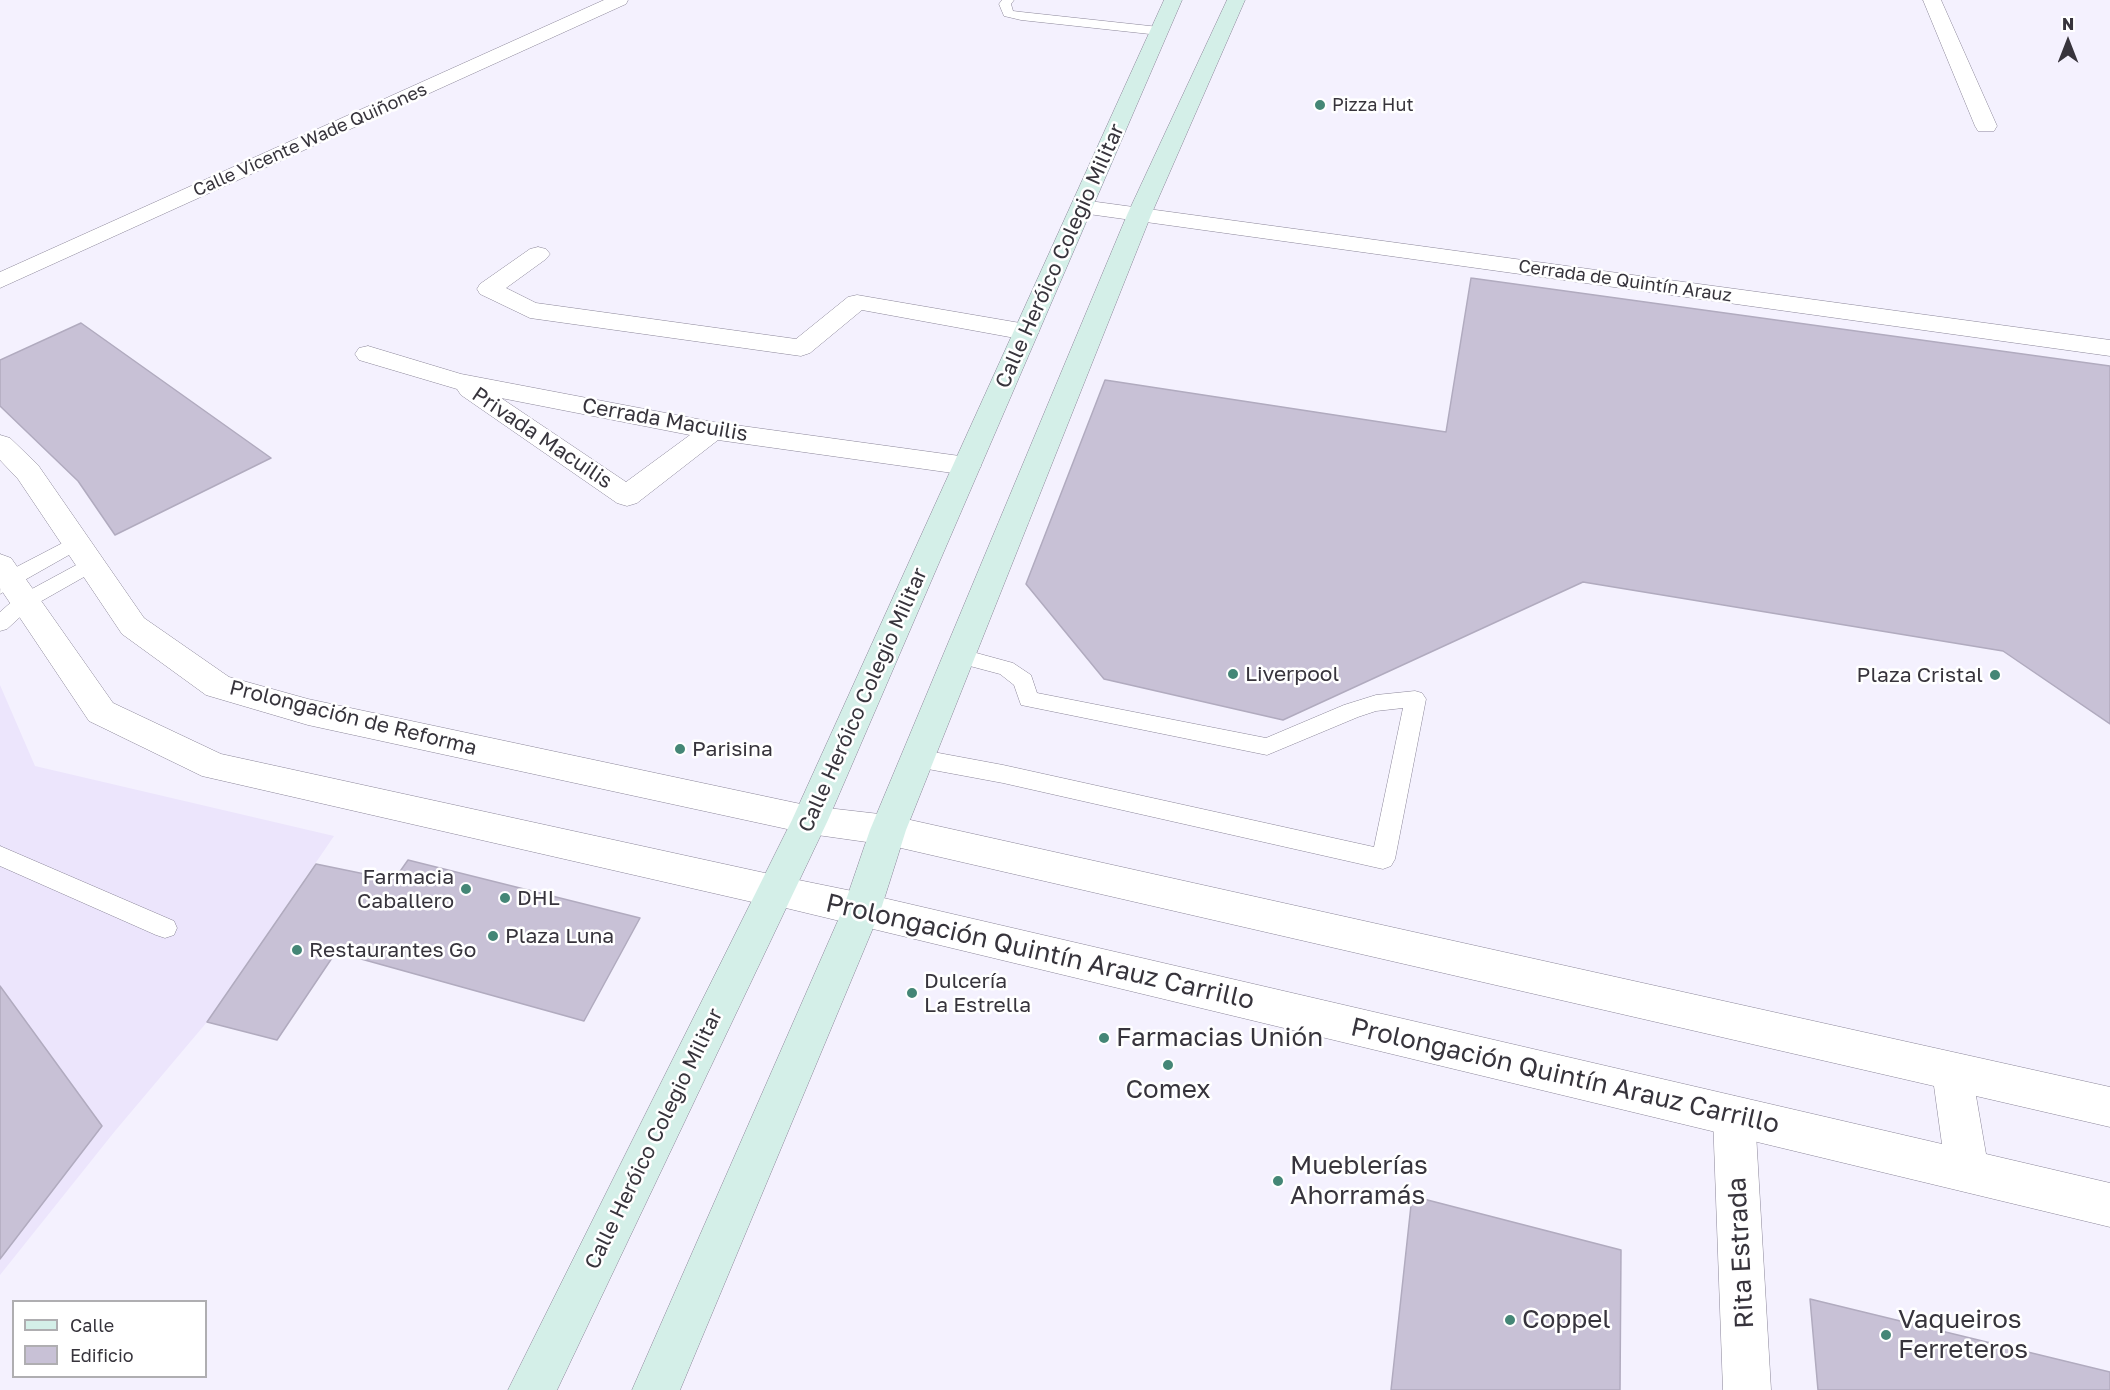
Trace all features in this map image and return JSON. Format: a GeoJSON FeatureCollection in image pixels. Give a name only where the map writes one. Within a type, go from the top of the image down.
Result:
{"type":"FeatureCollection","features":[{"type":"Feature","properties":{"kind":"main road","name":"Calle Heróico Colegio Militar"},"geometry":{"type":"LineString","coordinates":[[532,1390],[810,820],[1173,0]]}},
{"type":"Feature","properties":{"kind":"main road"},"geometry":{"type":"LineString","coordinates":[[656,1390],[862,909],[888,830],[916,758],[1139,215],[1236,0]]}},
{"type":"Feature","properties":{"kind":"street","name":"Calle Vicente Wade Quiñones"},"geometry":{"type":"LineString","coordinates":[[0,280],[619,0]]}},
{"type":"Feature","properties":{"kind":"street"},"geometry":{"type":"LineString","coordinates":[[1932,0],[1986,126]]}},
{"type":"Feature","properties":{"kind":"street","name":"Cerrada de Quintín Arauz"},"geometry":{"type":"LineString","coordinates":[[1082,207],[2110,348]]}},
{"type":"Feature","properties":{"kind":"street"},"geometry":{"type":"LineString","coordinates":[[538,254],[489,289],[530,310],[801,348],[857,302],[1026,332]]}},
{"type":"Feature","properties":{"kind":"street","name":"Cerrada Macuilis"},"geometry":{"type":"LineString","coordinates":[[368,354],[457,381],[713,431],[967,466]]}},
{"type":"Feature","properties":{"kind":"street","name":"Privada Macuilis"},"geometry":{"type":"LineString","coordinates":[[457,381],[627,496],[713,431]]}},
{"type":"Feature","properties":{"kind":"street","name":"Prolongación de Reforma"},"geometry":{"type":"LineString","coordinates":[[0,444],[28,471],[133,626],[218,686],[308,712],[810,820]]}},
{"type":"Feature","properties":{"kind":"street"},"geometry":{"type":"LineString","coordinates":[[6,591],[101,712],[214,766],[774,891]]}},
{"type":"Feature","properties":{"kind":"street"},"geometry":{"type":"LineString","coordinates":[[810,820],[888,830],[2110,1107]]}},
{"type":"Feature","properties":{"kind":"street","name":"Prolongación Quintín Arauz Carrillo"},"geometry":{"type":"LineString","coordinates":[[774,891],[862,909],[2110,1205]]}},
{"type":"Feature","properties":{"kind":"street"},"geometry":{"type":"LineString","coordinates":[[1952,1071],[1967,1171]]}},
{"type":"Feature","properties":{"kind":"street","name":"Rita Estrada"},"geometry":{"type":"LineString","coordinates":[[1734,1116],[1747,1390]]}},
{"type":"Feature","properties":{"kind":"lane"},"geometry":{"type":"LineString","coordinates":[[1008,0],[1005,4],[1008,13],[1021,16],[1159,31]]}},
{"type":"Feature","properties":{"kind":"lane"},"geometry":{"type":"LineString","coordinates":[[6,591],[83,553]]}},
{"type":"Feature","properties":{"kind":"lane"},"geometry":{"type":"LineString","coordinates":[[6,591],[83,553]]}},
{"type":"Feature","properties":{"kind":"lane"},"geometry":{"type":"LineString","coordinates":[[916,758],[1003,774],[1383,859],[1415,699],[1376,703],[1351,711],[1267,747],[1028,699],[1024,681],[1006,668],[958,656]]}},
{"type":"Feature","properties":{"kind":"lane"},"geometry":{"type":"LineString","coordinates":[[0,856],[165,928]]}},
{"type":"Feature","properties":{"kind":"shaded area"},"geometry":{"type":"Polygon","coordinates":[[[0,685],[35,766],[334,836],[207,1022],[115,1131],[0,1275],[0,685]]]}},
{"type":"Feature","properties":{"kind":"building"},"geometry":{"type":"Polygon","coordinates":[[[1471,278],[2110,366],[2110,724],[2003,651],[1583,582],[1283,720],[1104,679],[1026,584],[1105,380],[1446,432],[1471,278]]]}},
{"type":"Feature","properties":{"kind":"building"},"geometry":{"type":"Polygon","coordinates":[[[81,323],[271,458],[115,535],[78,481],[0,406],[0,360],[81,323]]]}},
{"type":"Feature","properties":{"kind":"building","name":"Plaza Luna"},"geometry":{"type":"Polygon","coordinates":[[[408,860],[640,918],[584,1021],[336,952],[277,1040],[207,1022],[316,864],[394,880],[408,860]]]}},
{"type":"Feature","properties":{"kind":"building"},"geometry":{"type":"Polygon","coordinates":[[[0,986],[102,1126],[0,1259],[0,986]]]}},
{"type":"Feature","properties":{"kind":"building","name":"Coppel"},"geometry":{"type":"Polygon","coordinates":[[[1412,1196],[1621,1250],[1620,1390],[1391,1390],[1412,1196]]]}},
{"type":"Feature","properties":{"kind":"building","name":"Vaqueiros Ferreteros"},"geometry":{"type":"Polygon","coordinates":[[[1810,1299],[2110,1372],[2110,1390],[1818,1390],[1810,1299]]]}},
{"type":"Feature","properties":{"kind":"place","name":"Pizza Hut"},"geometry":{"type":"Point","coordinates":[1320,105]}},
{"type":"Feature","properties":{"kind":"place","name":"Liverpool"},"geometry":{"type":"Point","coordinates":[1233,674]}},
{"type":"Feature","properties":{"kind":"place","name":"Plaza Cristal"},"geometry":{"type":"Point","coordinates":[1995,675]}},
{"type":"Feature","properties":{"kind":"place","name":"Parisina"},"geometry":{"type":"Point","coordinates":[680,749]}},
{"type":"Feature","properties":{"kind":"place","name":"Farmacia Caballero"},"geometry":{"type":"Point","coordinates":[466,889]}},
{"type":"Feature","properties":{"kind":"place","name":"DHL"},"geometry":{"type":"Point","coordinates":[505,898]}},
{"type":"Feature","properties":{"kind":"place","name":"Plaza Luna"},"geometry":{"type":"Point","coordinates":[493,936]}},
{"type":"Feature","properties":{"kind":"place","name":"Restaurantes Go"},"geometry":{"type":"Point","coordinates":[297,950]}},
{"type":"Feature","properties":{"kind":"place","name":"Dulcería La Estrella"},"geometry":{"type":"Point","coordinates":[912,993]}},
{"type":"Feature","properties":{"kind":"place","name":"Farmacias Unión"},"geometry":{"type":"Point","coordinates":[1104,1038]}},
{"type":"Feature","properties":{"kind":"place","name":"Comex"},"geometry":{"type":"Point","coordinates":[1168,1065]}},
{"type":"Feature","properties":{"kind":"place","name":"Mueblerías Ahorramás"},"geometry":{"type":"Point","coordinates":[1278,1181]}},
{"type":"Feature","properties":{"kind":"place","name":"Coppel"},"geometry":{"type":"Point","coordinates":[1510,1320]}},
{"type":"Feature","properties":{"kind":"place","name":"Vaqueiros Ferreteros"},"geometry":{"type":"Point","coordinates":[1886,1335]}}]}
